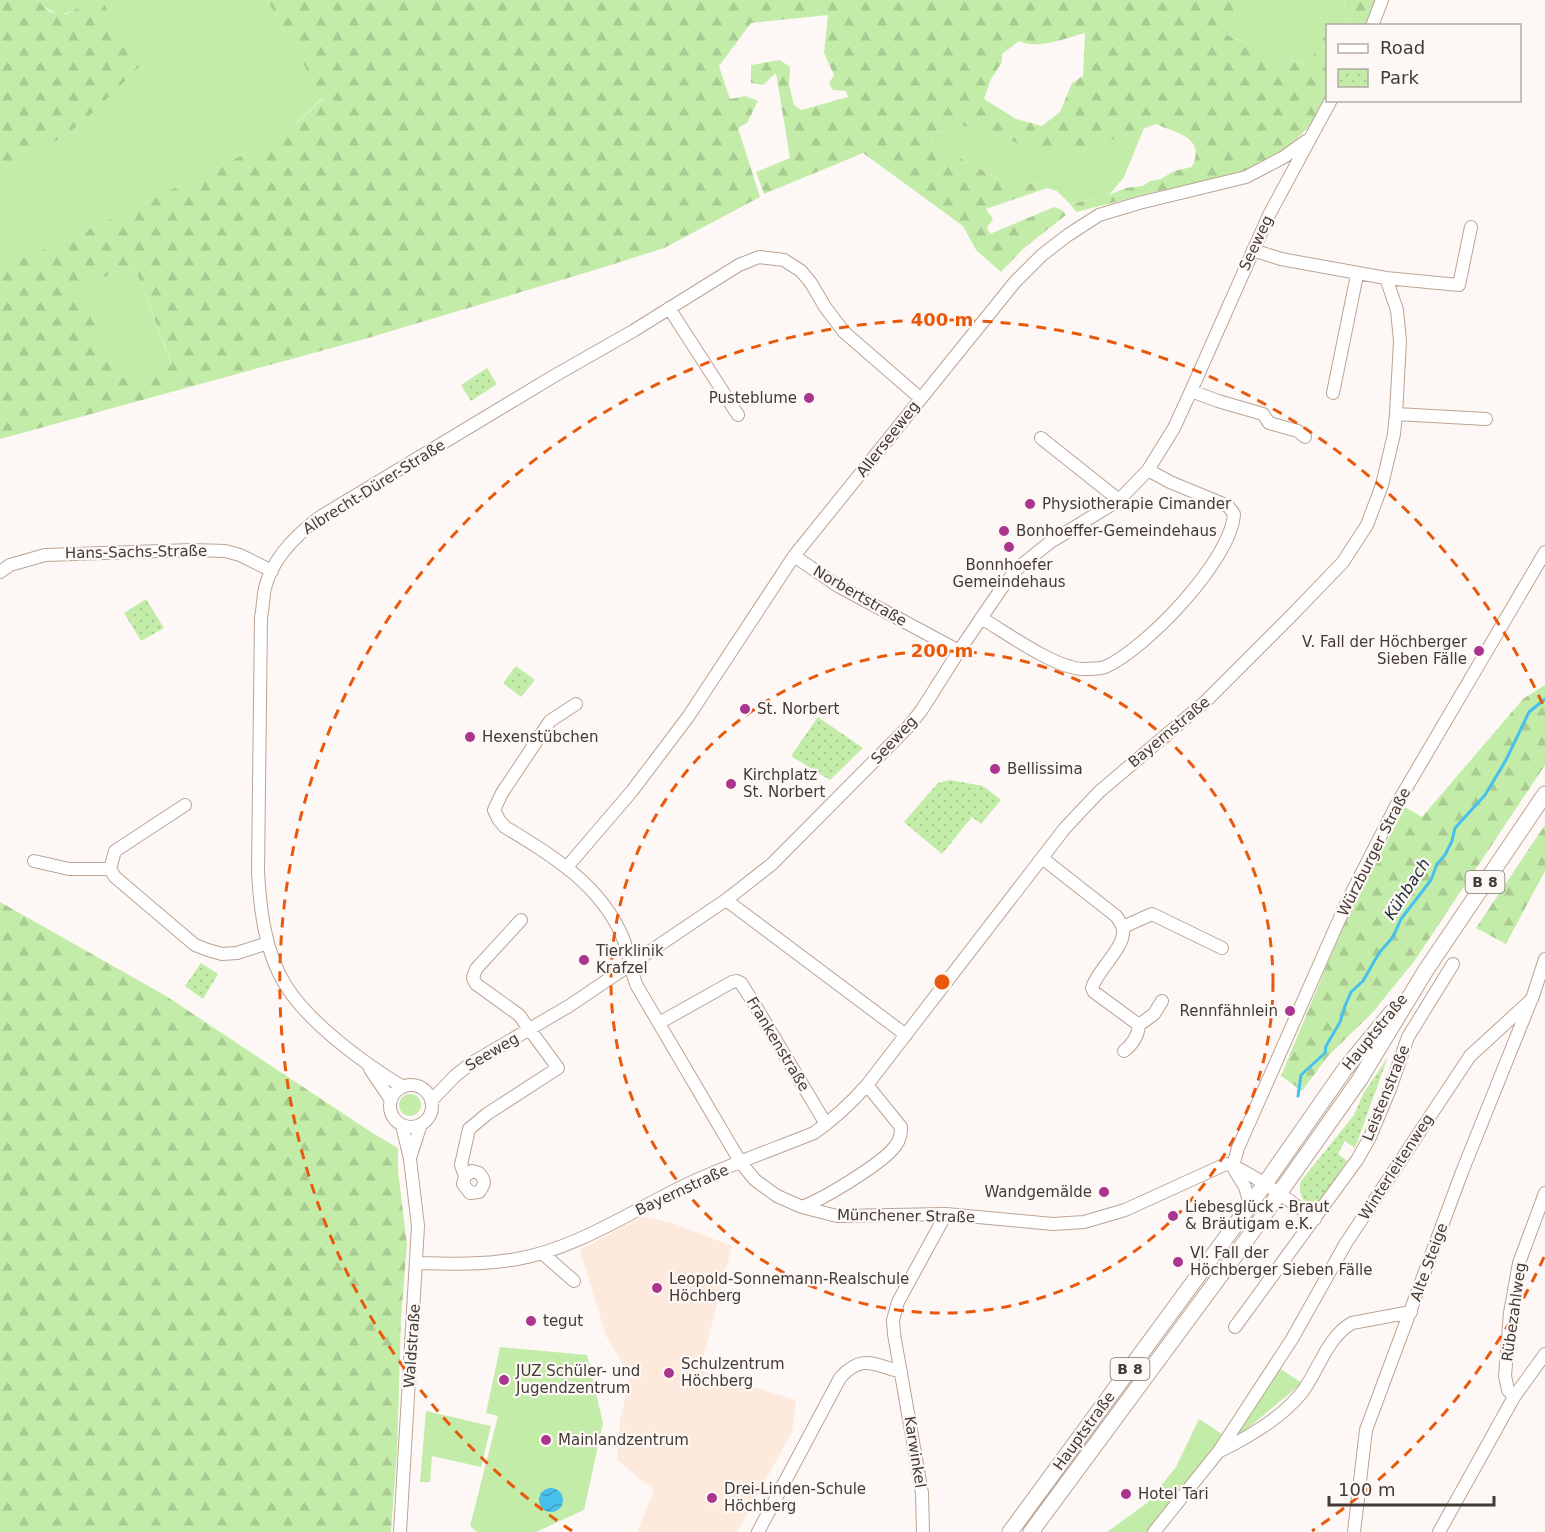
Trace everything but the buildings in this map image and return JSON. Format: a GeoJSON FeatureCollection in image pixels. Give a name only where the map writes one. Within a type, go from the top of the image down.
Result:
{"type":"FeatureCollection","features":[{"type":"Feature","properties":{"kind":"main road","name":"Hauptstraße"},"geometry":{"type":"LineString","coordinates":[[1031,1532],[1279,1195],[1360,1079],[1426,970],[1545,794]]}},
{"type":"Feature","properties":{"kind":"main road","name":"Hauptstraße"},"geometry":{"type":"LineString","coordinates":[[1010,1532],[1250,1205],[1345,1069],[1426,970]]}},
{"type":"Feature","properties":{"kind":"street"},"geometry":{"type":"LineString","coordinates":[[1373,24],[1382,0]]}},
{"type":"Feature","properties":{"kind":"street","name":"Seeweg"},"geometry":{"type":"LineString","coordinates":[[431,1101],[455,1076],[484,1055],[530,1030],[612,978],[726,900],[772,864],[897,739],[921,711],[958,651],[1017,569],[1033,554],[1119,500],[1148,470],[1174,428],[1288,176],[1330,102]]}},
{"type":"Feature","properties":{"kind":"street","name":"Allerseeweg"},"geometry":{"type":"LineString","coordinates":[[567,867],[632,792],[664,750],[795,556],[1015,282],[1042,255],[1099,215],[1246,177],[1284,157],[1310,138]]}},
{"type":"Feature","properties":{"kind":"street"},"geometry":{"type":"LineString","coordinates":[[1253,250],[1281,259],[1357,274],[1459,285],[1471,227]]}},
{"type":"Feature","properties":{"kind":"street","name":"Albrecht-Dürer-Straße"},"geometry":{"type":"LineString","coordinates":[[403,1087],[368,1065],[315,1020],[286,986],[276,967],[268,943],[259,895],[258,872],[261,617],[265,588],[272,571],[297,535],[320,517],[752,258],[766,256],[784,260],[801,271],[844,332],[920,398]]}},
{"type":"Feature","properties":{"kind":"street"},"geometry":{"type":"LineString","coordinates":[[1333,393],[1357,274]]}},
{"type":"Feature","properties":{"kind":"street","name":"Bayernstraße"},"geometry":{"type":"LineString","coordinates":[[417,1263],[470,1264],[518,1259],[543,1252],[603,1227],[692,1182],[814,1133],[848,1106],[867,1085],[1065,828],[1099,792],[1206,700],[1292,616],[1342,562],[1367,525],[1376,505],[1391,448],[1396,414],[1400,341],[1397,310],[1386,278]]}},
{"type":"Feature","properties":{"kind":"street"},"geometry":{"type":"LineString","coordinates":[[669,308],[738,415]]}},
{"type":"Feature","properties":{"kind":"street"},"geometry":{"type":"LineString","coordinates":[[1191,391],[1263,414],[1269,423],[1298,431],[1305,437]]}},
{"type":"Feature","properties":{"kind":"street"},"geometry":{"type":"LineString","coordinates":[[1396,414],[1486,419]]}},
{"type":"Feature","properties":{"kind":"street"},"geometry":{"type":"LineString","coordinates":[[1041,438],[1119,500]]}},
{"type":"Feature","properties":{"kind":"street"},"geometry":{"type":"LineString","coordinates":[[981,618],[1057,662],[1080,669],[1102,668],[1118,659],[1156,630],[1185,601],[1205,574],[1222,547],[1234,514],[1228,506],[1178,486],[1148,470]]}},
{"type":"Feature","properties":{"kind":"street","name":"Hans-Sachs-Straße"},"geometry":{"type":"LineString","coordinates":[[0,572],[10,565],[45,555],[192,549],[225,551],[240,555],[272,571]]}},
{"type":"Feature","properties":{"kind":"street","name":"Würzburger Straße"},"geometry":{"type":"LineString","coordinates":[[1233,1166],[1238,1148],[1267,1082],[1367,862],[1432,741],[1545,552]]}},
{"type":"Feature","properties":{"kind":"street","name":"Norbertstraße"},"geometry":{"type":"LineString","coordinates":[[795,556],[821,576],[958,651]]}},
{"type":"Feature","properties":{"kind":"street","name":"Münchener Straße"},"geometry":{"type":"LineString","coordinates":[[576,704],[550,721],[502,793],[494,810],[505,827],[567,867],[605,903],[624,939],[637,987],[741,1163],[755,1180],[777,1196],[802,1207],[837,1216],[946,1214],[1053,1224],[1084,1222],[1125,1210],[1219,1166],[1226,1164],[1233,1166]]}},
{"type":"Feature","properties":{"kind":"street"},"geometry":{"type":"LineString","coordinates":[[185,805],[115,850],[110,869],[115,877],[195,945],[222,954],[237,953],[268,943]]}},
{"type":"Feature","properties":{"kind":"street"},"geometry":{"type":"LineString","coordinates":[[1042,858],[1116,916],[1123,927],[1123,937],[1095,979],[1092,988],[1094,992],[1139,1025]]}},
{"type":"Feature","properties":{"kind":"street"},"geometry":{"type":"LineString","coordinates":[[34,861],[69,869],[110,869]]}},
{"type":"Feature","properties":{"kind":"street"},"geometry":{"type":"LineString","coordinates":[[726,900],[906,1035]]}},
{"type":"Feature","properties":{"kind":"street"},"geometry":{"type":"LineString","coordinates":[[1123,927],[1152,914],[1222,948]]}},
{"type":"Feature","properties":{"kind":"street","name":"Seeweg"},"geometry":{"type":"LineString","coordinates":[[521,920],[476,969],[473,978],[476,984],[519,1015],[530,1030]]}},
{"type":"Feature","properties":{"kind":"street","name":"Winterleitenweg"},"geometry":{"type":"LineString","coordinates":[[1154,1532],[1219,1451],[1292,1339],[1346,1243],[1470,1056],[1532,999],[1545,959]]}},
{"type":"Feature","properties":{"kind":"street","name":"Leistenstraße"},"geometry":{"type":"LineString","coordinates":[[1235,1327],[1357,1160],[1370,1137],[1390,1089],[1408,1037],[1453,964]]}},
{"type":"Feature","properties":{"kind":"street","name":"Frankenstraße"},"geometry":{"type":"LineString","coordinates":[[659,1023],[732,981],[741,983],[826,1124]]}},
{"type":"Feature","properties":{"kind":"street","name":"Alte Steige"},"geometry":{"type":"LineString","coordinates":[[1354,1532],[1366,1430],[1462,1172],[1532,999]]}},
{"type":"Feature","properties":{"kind":"street"},"geometry":{"type":"LineString","coordinates":[[1139,1025],[1155,1014],[1162,1001]]}},
{"type":"Feature","properties":{"kind":"street"},"geometry":{"type":"LineString","coordinates":[[1124,1051],[1139,1032],[1139,1025]]}},
{"type":"Feature","properties":{"kind":"street"},"geometry":{"type":"LineString","coordinates":[[465,1176],[461,1165],[470,1129],[487,1114],[558,1068],[530,1030]]}},
{"type":"Feature","properties":{"kind":"street","name":"Albrecht-Dürer-Straße"},"geometry":{"type":"LineString","coordinates":[[368,1065],[392,1100]]}},
{"type":"Feature","properties":{"kind":"street","name":"Seeweg"},"geometry":{"type":"LineString","coordinates":[[423,1089],[455,1076]]}},
{"type":"Feature","properties":{"kind":"street"},"geometry":{"type":"LineString","coordinates":[[802,1207],[829,1194],[890,1152],[897,1144],[901,1136],[901,1127],[867,1085]]}},
{"type":"Feature","properties":{"kind":"street"},"geometry":{"type":"LineString","coordinates":[[417,1086],[423,1089],[431,1101],[430,1115],[421,1124],[402,1125],[392,1116],[390,1109],[397,1090],[417,1086]]}},
{"type":"Feature","properties":{"kind":"street","name":"Waldstraße"},"geometry":{"type":"LineString","coordinates":[[410,1159],[421,1124]]}},
{"type":"Feature","properties":{"kind":"street","name":"Waldstraße"},"geometry":{"type":"LineString","coordinates":[[400,1532],[418,1226],[410,1159],[402,1125]]}},
{"type":"Feature","properties":{"kind":"street"},"geometry":{"type":"LineString","coordinates":[[1233,1166],[1315,1219]]}},
{"type":"Feature","properties":{"kind":"street"},"geometry":{"type":"LineString","coordinates":[[1233,1166],[1245,1186],[1250,1205]]}},
{"type":"Feature","properties":{"kind":"street","name":"Rübezahlweg"},"geometry":{"type":"LineString","coordinates":[[1514,1396],[1508,1390],[1505,1376],[1510,1313],[1519,1263],[1545,1192]]}},
{"type":"Feature","properties":{"kind":"street","name":"Karwinkel"},"geometry":{"type":"LineString","coordinates":[[923,1532],[922,1493],[894,1325],[898,1302],[946,1214]]}},
{"type":"Feature","properties":{"kind":"street"},"geometry":{"type":"LineString","coordinates":[[543,1252],[574,1281]]}},
{"type":"Feature","properties":{"kind":"street"},"geometry":{"type":"LineString","coordinates":[[1219,1451],[1249,1437],[1294,1401],[1304,1390],[1336,1337],[1345,1327],[1352,1323],[1411,1312]]}},
{"type":"Feature","properties":{"kind":"street","name":"Rübezahlweg"},"geometry":{"type":"LineString","coordinates":[[1439,1532],[1514,1396],[1545,1354]]}},
{"type":"Feature","properties":{"kind":"street"},"geometry":{"type":"LineString","coordinates":[[758,1532],[840,1378],[851,1365],[865,1362],[901,1372]]}},
{"type":"Feature","properties":{"kind":"shaded area","name":"Schulzentrum Höchberg"},"geometry":{"type":"Polygon","coordinates":[[[643,1216],[675,1224],[732,1246],[700,1370],[796,1400],[792,1432],[737,1532],[637,1532],[654,1490],[617,1460],[620,1421],[630,1376],[606,1336],[580,1250],[643,1216]]]}},
{"type":"Feature","properties":{"kind":"green space"},"geometry":{"type":"Polygon","coordinates":[[[0,0],[37,0],[50,12],[67,14],[90,1],[103,2],[139,67],[82,123],[0,180],[0,0]]]}},
{"type":"Feature","properties":{"kind":"green space"},"geometry":{"type":"Polygon","coordinates":[[[37,0],[267,0],[323,97],[287,133],[80,234],[0,268],[0,180],[82,123],[90,1],[63,14],[51,11],[37,0]]]}},
{"type":"Feature","properties":{"kind":"green space"},"geometry":{"type":"Polygon","coordinates":[[[267,0],[1249,0],[1227,35],[1278,57],[1308,65],[1326,32],[1326,95],[1310,126],[1282,152],[1247,172],[1076,212],[1070,204],[1109,195],[1126,188],[1143,186],[1174,171],[1192,167],[1195,157],[1193,143],[1181,134],[1156,124],[1084,150],[1055,151],[1029,148],[989,131],[958,125],[945,131],[935,132],[932,143],[1013,187],[1041,182],[1047,188],[986,209],[993,219],[987,227],[990,234],[1054,207],[1062,210],[1066,215],[1024,248],[1001,272],[976,250],[963,226],[863,153],[764,194],[756,172],[790,158],[776,73],[763,85],[751,83],[751,65],[780,60],[790,67],[789,85],[794,105],[801,110],[848,97],[846,91],[833,90],[829,83],[834,75],[824,53],[828,15],[751,23],[719,66],[730,99],[745,96],[758,101],[747,123],[738,128],[760,197],[664,248],[368,338],[0,439],[0,268],[80,234],[287,133],[323,98],[267,0]],[[1085,33],[1043,44],[1019,41],[1002,54],[1002,62],[991,79],[984,99],[1016,119],[1042,126],[1060,112],[1072,83],[1083,76],[1085,33]],[[134,265],[80,287],[118,379],[172,365],[134,265]]]}},
{"type":"Feature","properties":{"kind":"green space"},"geometry":{"type":"Polygon","coordinates":[[[1249,0],[1346,0],[1344,4],[1350,22],[1355,24],[1326,24],[1326,33],[1309,65],[1278,57],[1227,35],[1249,0]]]}},
{"type":"Feature","properties":{"kind":"green space"},"geometry":{"type":"Polygon","coordinates":[[[1346,0],[1379,0],[1373,16],[1366,24],[1350,22],[1344,4],[1346,0]]]}},
{"type":"Feature","properties":{"kind":"green space"},"geometry":{"type":"Polygon","coordinates":[[[958,125],[989,131],[1030,148],[1084,150],[1144,128],[1124,177],[1109,195],[1070,204],[1057,191],[1047,188],[1041,182],[1013,187],[932,143],[935,132],[945,131],[958,125]]]}},
{"type":"Feature","properties":{"kind":"green space"},"geometry":{"type":"Polygon","coordinates":[[[134,265],[172,366],[118,379],[80,287],[134,265]]]}},
{"type":"Feature","properties":{"kind":"green space"},"geometry":{"type":"Polygon","coordinates":[[[487,368],[497,384],[471,401],[461,385],[487,368]]]}},
{"type":"Feature","properties":{"kind":"green space"},"geometry":{"type":"Polygon","coordinates":[[[146,599],[164,628],[141,641],[124,613],[146,599]]]}},
{"type":"Feature","properties":{"kind":"green space"},"geometry":{"type":"Polygon","coordinates":[[[516,666],[535,680],[521,697],[503,683],[516,666]]]}},
{"type":"Feature","properties":{"kind":"green space"},"geometry":{"type":"Polygon","coordinates":[[[1545,685],[1545,765],[1415,960],[1373,1012],[1328,1056],[1302,1091],[1281,1076],[1343,926],[1405,807],[1422,817],[1523,699],[1545,685]]]}},
{"type":"Feature","properties":{"kind":"green space"},"geometry":{"type":"Polygon","coordinates":[[[818,717],[863,748],[830,780],[791,756],[818,717]]]}},
{"type":"Feature","properties":{"kind":"green space"},"geometry":{"type":"Polygon","coordinates":[[[950,780],[983,786],[1001,800],[981,824],[972,817],[942,854],[904,822],[938,783],[950,780]]]}},
{"type":"Feature","properties":{"kind":"green space"},"geometry":{"type":"Polygon","coordinates":[[[1545,825],[1545,871],[1506,944],[1476,928],[1545,825]]]}},
{"type":"Feature","properties":{"kind":"green space"},"geometry":{"type":"Polygon","coordinates":[[[0,902],[166,996],[398,1148],[398,1172],[407,1244],[401,1319],[397,1452],[391,1532],[0,1532],[0,902]]]}},
{"type":"Feature","properties":{"kind":"green space"},"geometry":{"type":"Polygon","coordinates":[[[201,963],[218,974],[203,999],[185,986],[201,963]]]}},
{"type":"Feature","properties":{"kind":"green space"},"geometry":{"type":"Polygon","coordinates":[[[1388,1057],[1355,1148],[1345,1141],[1338,1154],[1347,1161],[1341,1170],[1343,1172],[1318,1207],[1309,1205],[1301,1194],[1301,1181],[1354,1115],[1363,1094],[1388,1057]]]}},
{"type":"Feature","properties":{"kind":"green space"},"geometry":{"type":"Polygon","coordinates":[[[410,1094],[418,1097],[421,1105],[418,1113],[410,1116],[402,1113],[399,1105],[402,1097],[410,1094]]]}},
{"type":"Feature","properties":{"kind":"green space","name":"Mainlandzentrum"},"geometry":{"type":"Polygon","coordinates":[[[500,1347],[587,1355],[603,1423],[584,1510],[536,1532],[477,1532],[470,1526],[498,1416],[486,1413],[500,1347]]]}},
{"type":"Feature","properties":{"kind":"green space"},"geometry":{"type":"Polygon","coordinates":[[[1279,1368],[1302,1383],[1242,1433],[1237,1432],[1279,1368]]]}},
{"type":"Feature","properties":{"kind":"green space"},"geometry":{"type":"Polygon","coordinates":[[[426,1411],[491,1426],[481,1467],[432,1456],[430,1482],[420,1482],[426,1411]]]}},
{"type":"Feature","properties":{"kind":"green space"},"geometry":{"type":"Polygon","coordinates":[[[1199,1419],[1225,1436],[1147,1532],[1107,1532],[1147,1503],[1176,1467],[1199,1419]]]}},
{"type":"Feature","properties":{"kind":"water"},"geometry":{"type":"Polygon","coordinates":[[[551,1488],[560,1491],[563,1500],[560,1509],[551,1512],[542,1509],[539,1500],[542,1491],[551,1488]]]}},
{"type":"Feature","properties":{"kind":"waterway","name":"Kühbach"},"geometry":{"type":"LineString","coordinates":[[1298,1096],[1301,1075],[1325,1053],[1326,1046],[1340,1022],[1351,992],[1363,981],[1379,953],[1393,937],[1401,919],[1431,880],[1437,864],[1452,841],[1455,828],[1485,795],[1506,760],[1529,712],[1545,699]]}},
{"type":"Feature","properties":{"kind":"place","name":"Pusteblume"},"geometry":{"type":"Point","coordinates":[809,398]}},
{"type":"Feature","properties":{"kind":"place","name":"Physiotherapie Cimander"},"geometry":{"type":"Point","coordinates":[1030,504]}},
{"type":"Feature","properties":{"kind":"place","name":"Bonhoeffer-Gemeindehaus"},"geometry":{"type":"Point","coordinates":[1004,531]}},
{"type":"Feature","properties":{"kind":"place","name":"Bonnhoefer Gemeindehaus"},"geometry":{"type":"Point","coordinates":[1009,547]}},
{"type":"Feature","properties":{"kind":"place","name":"V. Fall der Höchberger Sieben Fälle"},"geometry":{"type":"Point","coordinates":[1479,651]}},
{"type":"Feature","properties":{"kind":"place","name":"St. Norbert"},"geometry":{"type":"Point","coordinates":[745,709]}},
{"type":"Feature","properties":{"kind":"place","name":"Hexenstübchen"},"geometry":{"type":"Point","coordinates":[470,737]}},
{"type":"Feature","properties":{"kind":"place","name":"Bellissima"},"geometry":{"type":"Point","coordinates":[995,769]}},
{"type":"Feature","properties":{"kind":"place","name":"Kirchplatz St. Norbert"},"geometry":{"type":"Point","coordinates":[731,784]}},
{"type":"Feature","properties":{"kind":"place","name":"Tierklinik Krafzel"},"geometry":{"type":"Point","coordinates":[584,960]}},
{"type":"Feature","properties":{"kind":"place","name":"Rennfähnlein"},"geometry":{"type":"Point","coordinates":[1290,1011]}},
{"type":"Feature","properties":{"kind":"place","name":"Wandgemälde"},"geometry":{"type":"Point","coordinates":[1104,1192]}},
{"type":"Feature","properties":{"kind":"place","name":"Liebesglück - Braut & Bräutigam e.K."},"geometry":{"type":"Point","coordinates":[1173,1216]}},
{"type":"Feature","properties":{"kind":"place","name":"VI. Fall der Höchberger Sieben Fälle"},"geometry":{"type":"Point","coordinates":[1178,1262]}},
{"type":"Feature","properties":{"kind":"place","name":"Leopold-Sonnemann-Realschule Höchberg"},"geometry":{"type":"Point","coordinates":[657,1288]}},
{"type":"Feature","properties":{"kind":"place","name":"tegut"},"geometry":{"type":"Point","coordinates":[531,1321]}},
{"type":"Feature","properties":{"kind":"place","name":"Schulzentrum Höchberg"},"geometry":{"type":"Point","coordinates":[669,1373]}},
{"type":"Feature","properties":{"kind":"place","name":"JUZ Schüler- und Jugendzentrum"},"geometry":{"type":"Point","coordinates":[504,1380]}},
{"type":"Feature","properties":{"kind":"place","name":"Mainlandzentrum"},"geometry":{"type":"Point","coordinates":[546,1440]}},
{"type":"Feature","properties":{"kind":"place","name":"Hotel Tari"},"geometry":{"type":"Point","coordinates":[1126,1494]}},
{"type":"Feature","properties":{"kind":"place","name":"Drei-Linden-Schule Höchberg"},"geometry":{"type":"Point","coordinates":[712,1498]}}]}
